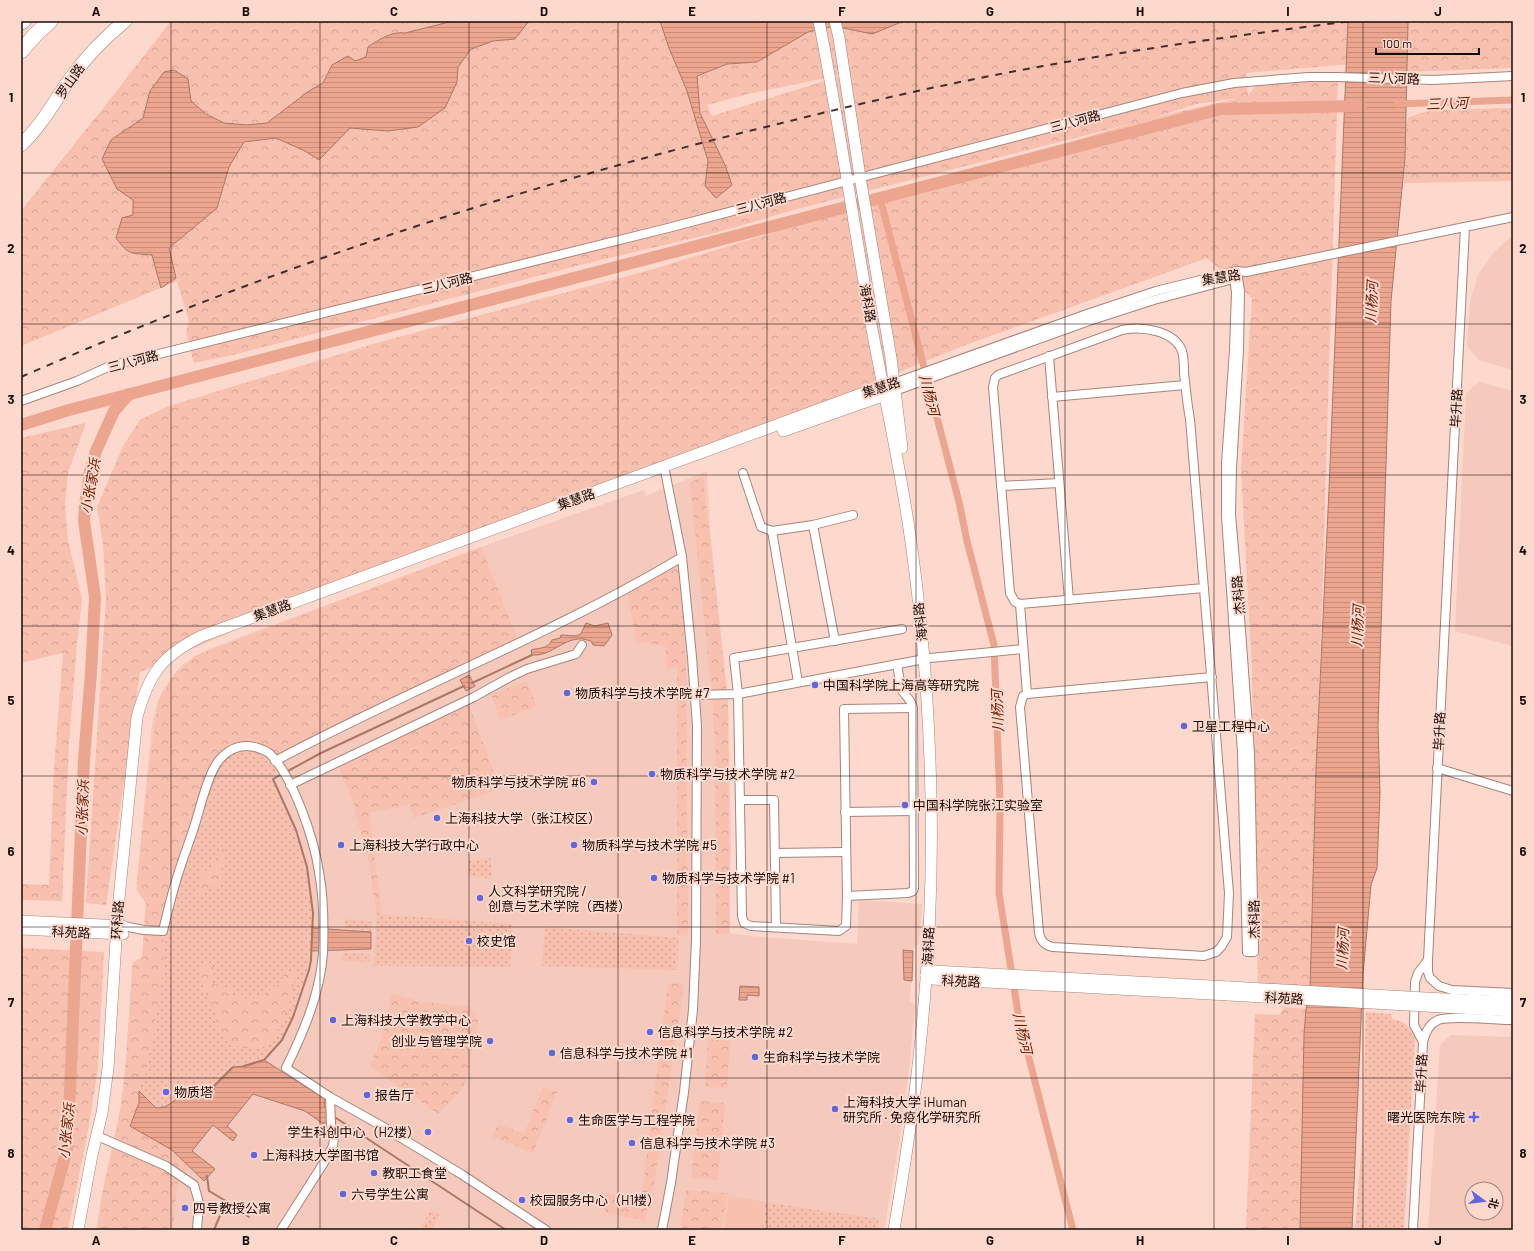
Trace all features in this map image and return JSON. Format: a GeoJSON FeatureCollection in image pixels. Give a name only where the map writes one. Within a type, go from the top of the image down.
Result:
{"type":"FeatureCollection","features":[{"type":"Feature","properties":{"kind":"highway"},"geometry":{"type":"LineString","coordinates":[[21,52],[36,34],[50,21]]}},
{"type":"Feature","properties":{"kind":"main road","name":"罗山路"},"geometry":{"type":"LineString","coordinates":[[21,145],[44,120],[70,79],[85,59],[106,37],[125,21]]}},
{"type":"Feature","properties":{"kind":"street","name":"海科路"},"geometry":{"type":"LineString","coordinates":[[819,21],[833,94],[854,226],[908,524],[927,658]]}},
{"type":"Feature","properties":{"kind":"street","name":"海科路"},"geometry":{"type":"LineString","coordinates":[[835,21],[895,387],[920,567],[936,747],[938,838],[924,1068],[901,1230]]}},
{"type":"Feature","properties":{"kind":"street","name":"三八河路"},"geometry":{"type":"LineString","coordinates":[[21,401],[77,381],[110,366],[668,228],[736,209],[860,179],[1202,88],[1258,80],[1338,76],[1415,79],[1455,79],[1513,76]]}},
{"type":"Feature","properties":{"kind":"street"},"geometry":{"type":"LineString","coordinates":[[1465,227],[1513,217]]}},
{"type":"Feature","properties":{"kind":"street","name":"集慧路"},"geometry":{"type":"LineString","coordinates":[[204,639],[632,485],[665,471],[694,462],[937,372],[1087,314],[1156,291],[1314,257],[1465,227]]}},
{"type":"Feature","properties":{"kind":"street","name":"毕升路"},"geometry":{"type":"LineString","coordinates":[[1413,1230],[1422,1042],[1414,1025],[1415,982],[1418,972],[1428,960],[1465,227]]}},
{"type":"Feature","properties":{"kind":"street","name":"杰科路"},"geometry":{"type":"LineString","coordinates":[[1235,275],[1240,291],[1239,350],[1232,468],[1231,514],[1249,745],[1254,952],[1247,952],[1242,753],[1226,516],[1226,463],[1234,350],[1236,292],[1235,275]]}},
{"type":"Feature","properties":{"kind":"street"},"geometry":{"type":"LineString","coordinates":[[1204,588],[1020,604],[1015,602],[1010,593],[993,387],[995,378],[1001,373],[1122,330],[1137,328],[1152,330],[1169,337],[1182,350],[1191,427],[1204,588],[1212,677],[1229,881],[1229,930],[1221,947],[1216,952],[1204,956],[1053,947],[1044,943],[1040,939],[1039,933],[1020,707],[1023,696],[1027,694],[1212,677]]}},
{"type":"Feature","properties":{"kind":"street"},"geometry":{"type":"LineString","coordinates":[[1049,356],[1069,600]]}},
{"type":"Feature","properties":{"kind":"street"},"geometry":{"type":"LineString","coordinates":[[1052,397],[1186,386]]}},
{"type":"Feature","properties":{"kind":"street","name":"集慧路"},"geometry":{"type":"LineString","coordinates":[[204,639],[869,391],[884,391]]}},
{"type":"Feature","properties":{"kind":"street"},"geometry":{"type":"LineString","coordinates":[[665,471],[682,557],[697,726],[696,940],[693,1010],[684,1092],[665,1228]]}},
{"type":"Feature","properties":{"kind":"street"},"geometry":{"type":"LineString","coordinates":[[743,473],[761,527],[772,531],[813,525],[853,515]]}},
{"type":"Feature","properties":{"kind":"street"},"geometry":{"type":"LineString","coordinates":[[1001,486],[1059,483]]}},
{"type":"Feature","properties":{"kind":"street"},"geometry":{"type":"LineString","coordinates":[[813,525],[835,641]]}},
{"type":"Feature","properties":{"kind":"street"},"geometry":{"type":"LineString","coordinates":[[772,531],[798,682]]}},
{"type":"Feature","properties":{"kind":"street"},"geometry":{"type":"LineString","coordinates":[[546,1230],[529,1217],[461,1174],[330,1097],[286,1068],[302,1035],[313,1004],[322,964],[324,911],[319,872],[314,849],[301,808],[282,769],[275,761],[323,735],[453,675],[627,589],[682,557]]}},
{"type":"Feature","properties":{"kind":"street"},"geometry":{"type":"LineString","coordinates":[[1020,604],[1027,694]]}},
{"type":"Feature","properties":{"kind":"street"},"geometry":{"type":"LineString","coordinates":[[902,629],[734,658],[738,694],[742,920],[744,923],[751,926],[842,930],[846,926],[847,896],[844,709],[913,708]]}},
{"type":"Feature","properties":{"kind":"street","name":"环科路"},"geometry":{"type":"LineString","coordinates":[[78,1230],[92,1155],[102,1113],[108,1068],[120,930],[143,719],[149,696],[160,675],[173,661],[204,639]]}},
{"type":"Feature","properties":{"kind":"street"},"geometry":{"type":"LineString","coordinates":[[288,782],[474,696],[527,669],[576,654],[582,645]]}},
{"type":"Feature","properties":{"kind":"street"},"geometry":{"type":"LineString","coordinates":[[695,695],[738,694],[927,658],[1023,649]]}},
{"type":"Feature","properties":{"kind":"street"},"geometry":{"type":"LineString","coordinates":[[847,896],[908,893],[913,891],[915,885],[913,708],[911,700],[902,691],[897,664]]}},
{"type":"Feature","properties":{"kind":"street","name":"科苑路"},"geometry":{"type":"LineString","coordinates":[[21,929],[57,927],[120,930],[163,930],[176,881],[206,788],[215,766],[220,759],[234,748],[249,745],[265,751],[271,755],[275,761]]}},
{"type":"Feature","properties":{"kind":"street"},"geometry":{"type":"LineString","coordinates":[[1437,768],[1513,791]]}},
{"type":"Feature","properties":{"kind":"street"},"geometry":{"type":"LineString","coordinates":[[740,800],[774,800],[776,927]]}},
{"type":"Feature","properties":{"kind":"street"},"geometry":{"type":"LineString","coordinates":[[845,812],[914,811]]}},
{"type":"Feature","properties":{"kind":"street"},"geometry":{"type":"LineString","coordinates":[[775,853],[846,852]]}},
{"type":"Feature","properties":{"kind":"street","name":"科苑路"},"geometry":{"type":"LineString","coordinates":[[21,921],[57,927]]}},
{"type":"Feature","properties":{"kind":"street","name":"环科路"},"geometry":{"type":"LineString","coordinates":[[85,1230],[102,1138],[108,1114],[114,1069],[120,930]]}},
{"type":"Feature","properties":{"kind":"street"},"geometry":{"type":"LineString","coordinates":[[1428,960],[1428,972],[1430,978],[1439,986],[1452,990],[1513,992]]}},
{"type":"Feature","properties":{"kind":"street","name":"海科路"},"geometry":{"type":"LineString","coordinates":[[894,1230],[930,975]]}},
{"type":"Feature","properties":{"kind":"street","name":"科苑路"},"geometry":{"type":"LineString","coordinates":[[930,975],[1443,1003],[1513,1011]]}},
{"type":"Feature","properties":{"kind":"street","name":"科苑路"},"geometry":{"type":"LineString","coordinates":[[1443,1003],[1513,1002]]}},
{"type":"Feature","properties":{"kind":"street"},"geometry":{"type":"LineString","coordinates":[[1422,1042],[1429,1026],[1439,1019],[1513,1020]]}},
{"type":"Feature","properties":{"kind":"street"},"geometry":{"type":"LineString","coordinates":[[281,1230],[333,1146],[334,1138],[331,1124],[330,1097]]}},
{"type":"Feature","properties":{"kind":"street"},"geometry":{"type":"LineString","coordinates":[[102,1138],[166,1166],[194,1185],[199,1203],[197,1230]]}},
{"type":"Feature","properties":{"kind":"shaded area"},"geometry":{"type":"Polygon","coordinates":[[[1513,235],[1513,370],[1479,360],[1467,346],[1470,303],[1478,275],[1495,251],[1513,235]]]}},
{"type":"Feature","properties":{"kind":"shaded area"},"geometry":{"type":"Polygon","coordinates":[[[1479,382],[1513,391],[1513,646],[1455,631],[1466,394],[1479,382]]]}},
{"type":"Feature","properties":{"kind":"shaded area","name":"上海科技大学（张江校区）"},"geometry":{"type":"Polygon","coordinates":[[[707,471],[710,529],[728,702],[731,851],[728,914],[730,933],[749,936],[857,944],[859,900],[922,904],[919,944],[914,947],[913,951],[910,1001],[915,1006],[909,1069],[899,1143],[884,1230],[97,1230],[103,1189],[121,1104],[125,1072],[132,965],[136,960],[142,958],[146,903],[136,890],[152,725],[155,710],[162,692],[171,678],[182,665],[206,650],[481,547],[644,490],[646,496],[707,471]]]}},
{"type":"Feature","properties":{"kind":"shaded area","name":"曙光医院东院"},"geometry":{"type":"Polygon","coordinates":[[[1451,1035],[1513,1037],[1513,1230],[1428,1230],[1440,1045],[1451,1035]]]}},
{"type":"Feature","properties":{"kind":"green space"},"geometry":{"type":"Polygon","coordinates":[[[171,21],[1351,21],[1351,64],[1246,73],[1248,96],[1259,81],[1338,77],[1310,991],[1258,989],[1252,670],[1241,469],[1252,298],[1207,258],[963,346],[701,453],[319,593],[140,672],[106,905],[86,903],[106,599],[103,545],[97,507],[123,446],[140,420],[169,406],[380,342],[650,270],[1133,123],[797,209],[715,233],[584,264],[233,355],[194,363],[186,333],[189,321],[177,281],[21,346],[21,212],[171,21]],[[850,73],[748,94],[707,105],[712,116],[850,73]],[[1239,98],[1196,104],[1156,117],[1239,98]]]}},
{"type":"Feature","properties":{"kind":"green space"},"geometry":{"type":"Polygon","coordinates":[[[1408,21],[1513,21],[1513,68],[1407,72],[1408,21]]]}},
{"type":"Feature","properties":{"kind":"green space"},"geometry":{"type":"Polygon","coordinates":[[[1513,108],[1513,181],[1404,183],[1406,123],[1409,117],[1432,110],[1513,108]]]}},
{"type":"Feature","properties":{"kind":"green space"},"geometry":{"type":"Polygon","coordinates":[[[86,423],[68,473],[65,504],[68,540],[82,599],[69,744],[62,901],[21,900],[21,884],[49,885],[54,769],[63,653],[21,663],[21,438],[86,423]]]}},
{"type":"Feature","properties":{"kind":"green space"},"geometry":{"type":"Polygon","coordinates":[[[703,476],[728,702],[730,933],[716,935],[715,749],[713,708],[690,483],[703,476]]]}},
{"type":"Feature","properties":{"kind":"green space"},"geometry":{"type":"Polygon","coordinates":[[[481,547],[519,643],[275,761],[267,752],[234,748],[215,766],[163,930],[164,963],[154,1032],[139,1091],[139,1103],[130,1126],[172,1150],[189,1167],[177,1185],[173,1230],[97,1230],[106,1177],[118,1125],[124,1084],[133,963],[142,958],[146,903],[139,893],[137,882],[147,784],[158,701],[174,675],[195,656],[481,547]]]}},
{"type":"Feature","properties":{"kind":"green space"},"geometry":{"type":"Polygon","coordinates":[[[679,563],[686,659],[688,935],[677,936],[677,668],[667,668],[665,646],[636,641],[627,589],[679,563]]]}},
{"type":"Feature","properties":{"kind":"green space"},"geometry":{"type":"Polygon","coordinates":[[[527,681],[536,706],[501,720],[491,694],[527,681]]]}},
{"type":"Feature","properties":{"kind":"green space"},"geometry":{"type":"Polygon","coordinates":[[[467,700],[500,789],[414,818],[409,804],[369,813],[382,914],[377,914],[367,852],[355,812],[355,807],[337,763],[467,700]]]}},
{"type":"Feature","properties":{"kind":"green space"},"geometry":{"type":"Polygon","coordinates":[[[234,748],[259,748],[280,768],[271,776],[280,792],[296,834],[304,860],[309,886],[312,912],[312,939],[308,965],[302,991],[290,1023],[281,1040],[269,1056],[261,1062],[232,1067],[214,1086],[180,1097],[165,1107],[156,1109],[139,1091],[154,1032],[164,963],[163,931],[215,766],[234,748]]]}},
{"type":"Feature","properties":{"kind":"green space"},"geometry":{"type":"Polygon","coordinates":[[[224,844],[222,882],[198,896],[201,870],[208,871],[224,844]]]}},
{"type":"Feature","properties":{"kind":"green space"},"geometry":{"type":"Polygon","coordinates":[[[491,858],[492,879],[469,876],[468,861],[491,858]]]}},
{"type":"Feature","properties":{"kind":"green space"},"geometry":{"type":"Polygon","coordinates":[[[377,914],[512,924],[510,967],[374,966],[377,914]]]}},
{"type":"Feature","properties":{"kind":"green space"},"geometry":{"type":"Polygon","coordinates":[[[345,919],[372,922],[371,931],[345,929],[345,919]]]}},
{"type":"Feature","properties":{"kind":"green space"},"geometry":{"type":"Polygon","coordinates":[[[545,927],[679,938],[677,970],[542,966],[545,927]]]}},
{"type":"Feature","properties":{"kind":"green space"},"geometry":{"type":"Polygon","coordinates":[[[21,948],[104,952],[98,1067],[88,1131],[68,1230],[21,1230],[21,948]]]}},
{"type":"Feature","properties":{"kind":"green space"},"geometry":{"type":"Polygon","coordinates":[[[343,953],[370,954],[370,962],[342,961],[343,953]]]}},
{"type":"Feature","properties":{"kind":"green space"},"geometry":{"type":"Polygon","coordinates":[[[207,965],[215,968],[211,984],[223,985],[233,991],[233,997],[241,996],[246,999],[258,998],[280,983],[285,973],[296,973],[290,1001],[280,1027],[264,1048],[239,1047],[223,1035],[215,1019],[217,1012],[201,982],[199,970],[207,965]]]}},
{"type":"Feature","properties":{"kind":"green space"},"geometry":{"type":"Polygon","coordinates":[[[668,983],[684,984],[653,1193],[642,1193],[668,983]]]}},
{"type":"Feature","properties":{"kind":"green space"},"geometry":{"type":"Polygon","coordinates":[[[392,993],[417,1001],[468,1007],[475,1013],[478,1020],[476,1038],[471,1053],[465,1083],[459,1093],[438,1114],[370,1066],[382,1038],[392,993]]]}},
{"type":"Feature","properties":{"kind":"green space"},"geometry":{"type":"Polygon","coordinates":[[[1284,1007],[1306,1009],[1304,1035],[1300,1230],[1246,1230],[1255,1014],[1279,1015],[1284,1007]]]}},
{"type":"Feature","properties":{"kind":"green space"},"geometry":{"type":"Polygon","coordinates":[[[1366,1012],[1391,1014],[1392,1019],[1400,1021],[1406,1025],[1415,1039],[1404,1230],[1355,1230],[1362,1140],[1366,1012]]]}},
{"type":"Feature","properties":{"kind":"green space"},"geometry":{"type":"Polygon","coordinates":[[[708,1039],[730,1041],[727,1088],[705,1087],[708,1039]]]}},
{"type":"Feature","properties":{"kind":"green space"},"geometry":{"type":"Polygon","coordinates":[[[543,1086],[557,1092],[533,1153],[493,1137],[498,1124],[524,1134],[543,1086]]]}},
{"type":"Feature","properties":{"kind":"green space"},"geometry":{"type":"Polygon","coordinates":[[[700,1101],[725,1103],[718,1180],[691,1178],[700,1101]]]}},
{"type":"Feature","properties":{"kind":"green space"},"geometry":{"type":"Polygon","coordinates":[[[686,1190],[728,1193],[721,1230],[680,1230],[686,1190]]]}},
{"type":"Feature","properties":{"kind":"green space"},"geometry":{"type":"Polygon","coordinates":[[[603,1193],[649,1200],[645,1220],[605,1213],[603,1193]]]}},
{"type":"Feature","properties":{"kind":"green space"},"geometry":{"type":"Polygon","coordinates":[[[729,1196],[765,1202],[761,1230],[724,1230],[729,1196]]]}},
{"type":"Feature","properties":{"kind":"green space"},"geometry":{"type":"Polygon","coordinates":[[[765,1202],[879,1219],[877,1230],[761,1230],[765,1202]]]}},
{"type":"Feature","properties":{"kind":"green space"},"geometry":{"type":"Polygon","coordinates":[[[431,1210],[440,1215],[431,1230],[419,1230],[431,1210]]]}},
{"type":"Feature","properties":{"kind":"water"},"geometry":{"type":"Polygon","coordinates":[[[453,21],[529,21],[515,39],[493,41],[471,49],[458,67],[457,82],[445,108],[418,127],[388,131],[350,128],[319,160],[305,151],[276,138],[244,142],[229,167],[217,208],[169,248],[176,278],[161,288],[152,255],[128,251],[116,238],[122,218],[133,215],[133,200],[117,189],[102,159],[111,140],[143,118],[150,91],[164,72],[174,70],[188,79],[191,101],[206,114],[224,123],[247,125],[267,123],[309,91],[323,83],[332,65],[348,56],[355,61],[366,57],[368,47],[395,33],[405,33],[453,21]]]}},
{"type":"Feature","properties":{"kind":"water"},"geometry":{"type":"Polygon","coordinates":[[[660,21],[904,21],[872,34],[834,26],[808,32],[757,62],[727,64],[697,76],[700,113],[725,165],[732,185],[716,198],[705,186],[708,161],[687,91],[669,48],[660,21]]]}},
{"type":"Feature","properties":{"kind":"water"},"geometry":{"type":"Polygon","coordinates":[[[1348,21],[1408,21],[1405,158],[1391,301],[1378,726],[1380,793],[1377,868],[1371,885],[1363,974],[1352,1230],[1300,1230],[1304,1035],[1306,1009],[1310,991],[1316,769],[1348,21]]]}},
{"type":"Feature","properties":{"kind":"water"},"geometry":{"type":"Polygon","coordinates":[[[586,623],[595,626],[608,623],[612,635],[604,646],[593,645],[591,641],[583,639],[572,640],[550,651],[538,655],[532,655],[531,650],[546,647],[552,640],[560,638],[561,635],[576,636],[581,634],[586,623]]]}},
{"type":"Feature","properties":{"kind":"water"},"geometry":{"type":"Polygon","coordinates":[[[469,675],[475,686],[466,691],[460,680],[469,675]]]}},
{"type":"Feature","properties":{"kind":"water"},"geometry":{"type":"Polygon","coordinates":[[[312,928],[371,932],[371,949],[311,951],[312,928]]]}},
{"type":"Feature","properties":{"kind":"water"},"geometry":{"type":"Polygon","coordinates":[[[903,950],[913,951],[912,981],[904,980],[903,950]]]}},
{"type":"Feature","properties":{"kind":"water"},"geometry":{"type":"Polygon","coordinates":[[[740,986],[759,987],[759,996],[747,995],[747,1000],[739,1000],[740,986]]]}},
{"type":"Feature","properties":{"kind":"water"},"geometry":{"type":"Polygon","coordinates":[[[264,1060],[325,1099],[324,1106],[328,1108],[329,1123],[326,1126],[305,1111],[253,1094],[227,1126],[237,1135],[233,1141],[213,1125],[192,1151],[215,1169],[204,1181],[172,1150],[130,1126],[139,1103],[139,1091],[156,1108],[165,1107],[180,1097],[202,1088],[214,1086],[232,1067],[246,1066],[264,1060]]]}},
{"type":"Feature","properties":{"kind":"waterway","name":"三八河"},"geometry":{"type":"LineString","coordinates":[[1397,104],[1513,100]]}},
{"type":"Feature","properties":{"kind":"waterway"},"geometry":{"type":"LineString","coordinates":[[21,425],[69,410],[1221,109],[1361,106]]}},
{"type":"Feature","properties":{"kind":"waterway","name":"川杨河"},"geometry":{"type":"LineString","coordinates":[[880,198],[959,502],[967,541],[994,645],[1000,802],[999,893],[1019,1019],[1073,1230]]}},
{"type":"Feature","properties":{"kind":"waterway","name":"小张家浜"},"geometry":{"type":"LineString","coordinates":[[45,1230],[67,1149],[84,759],[95,597],[84,521],[85,505],[90,472],[96,451],[114,411],[129,394]]}},
{"type":"Feature","properties":{"kind":"waterway"},"geometry":{"type":"LineString","coordinates":[[472,683],[532,655]]}},
{"type":"Feature","properties":{"kind":"waterway"},"geometry":{"type":"LineString","coordinates":[[286,772],[321,753],[464,686]]}},
{"type":"Feature","properties":{"kind":"waterway"},"geometry":{"type":"LineString","coordinates":[[244,1066],[264,1060],[282,1040],[293,1017],[311,960],[313,913],[307,867],[296,830],[273,779],[282,774]]}},
{"type":"Feature","properties":{"kind":"waterway"},"geometry":{"type":"LineString","coordinates":[[214,1089],[214,1086],[232,1068]]}},
{"type":"Feature","properties":{"kind":"waterway"},"geometry":{"type":"LineString","coordinates":[[333,1116],[506,1230]]}},
{"type":"Feature","properties":{"kind":"waterway"},"geometry":{"type":"LineString","coordinates":[[207,1176],[209,1191],[226,1201],[214,1230]]}},
{"type":"Feature","properties":{"kind":"waterway"},"geometry":{"type":"LineString","coordinates":[[226,1201],[249,1217]]}},
{"type":"Feature","properties":{"kind":"railway"},"geometry":{"type":"LineString","coordinates":[[21,377],[113,338],[299,266],[489,203],[681,148],[877,100],[1010,72],[1158,47],[1352,21]]}},
{"type":"Feature","properties":{"kind":"place","name":"中国科学院上海高等研究院"},"geometry":{"type":"Point","coordinates":[815,685]}},
{"type":"Feature","properties":{"kind":"place","name":"物质科学与技术学院 #7"},"geometry":{"type":"Point","coordinates":[567,693]}},
{"type":"Feature","properties":{"kind":"place","name":"卫星工程中心"},"geometry":{"type":"Point","coordinates":[1184,726]}},
{"type":"Feature","properties":{"kind":"place","name":"物质科学与技术学院 #2"},"geometry":{"type":"Point","coordinates":[652,774]}},
{"type":"Feature","properties":{"kind":"place","name":"物质科学与技术学院 #6"},"geometry":{"type":"Point","coordinates":[594,782]}},
{"type":"Feature","properties":{"kind":"place","name":"中国科学院张江实验室"},"geometry":{"type":"Point","coordinates":[905,805]}},
{"type":"Feature","properties":{"kind":"place","name":"上海科技大学（张江校区）"},"geometry":{"type":"Point","coordinates":[437,818]}},
{"type":"Feature","properties":{"kind":"place","name":"上海科技大学行政中心"},"geometry":{"type":"Point","coordinates":[341,845]}},
{"type":"Feature","properties":{"kind":"place","name":"物质科学与技术学院 #5"},"geometry":{"type":"Point","coordinates":[574,845]}},
{"type":"Feature","properties":{"kind":"place","name":"物质科学与技术学院 #1"},"geometry":{"type":"Point","coordinates":[654,878]}},
{"type":"Feature","properties":{"kind":"place","name":"人文科学研究院 / 创意与艺术学院（西楼）"},"geometry":{"type":"Point","coordinates":[480,898]}},
{"type":"Feature","properties":{"kind":"place","name":"校史馆"},"geometry":{"type":"Point","coordinates":[469,941]}},
{"type":"Feature","properties":{"kind":"place","name":"上海科技大学教学中心"},"geometry":{"type":"Point","coordinates":[333,1020]}},
{"type":"Feature","properties":{"kind":"place","name":"信息科学与技术学院 #2"},"geometry":{"type":"Point","coordinates":[650,1032]}},
{"type":"Feature","properties":{"kind":"place","name":"创业与管理学院"},"geometry":{"type":"Point","coordinates":[490,1041]}},
{"type":"Feature","properties":{"kind":"place","name":"信息科学与技术学院 #1"},"geometry":{"type":"Point","coordinates":[552,1053]}},
{"type":"Feature","properties":{"kind":"place","name":"生命科学与技术学院"},"geometry":{"type":"Point","coordinates":[755,1057]}},
{"type":"Feature","properties":{"kind":"place","name":"物质塔"},"geometry":{"type":"Point","coordinates":[166,1092]}},
{"type":"Feature","properties":{"kind":"place","name":"报告厅"},"geometry":{"type":"Point","coordinates":[367,1095]}},
{"type":"Feature","properties":{"kind":"place","name":"上海科技大学 iHuman 研究所 · 免疫化学研究所"},"geometry":{"type":"Point","coordinates":[835,1109]}},
{"type":"Feature","properties":{"kind":"place","name":"曙光医院东院"},"geometry":{"type":"Point","coordinates":[1474,1117]}},
{"type":"Feature","properties":{"kind":"place","name":"生命医学与工程学院"},"geometry":{"type":"Point","coordinates":[570,1120]}},
{"type":"Feature","properties":{"kind":"place","name":"学生科创中心（H2楼）"},"geometry":{"type":"Point","coordinates":[428,1132]}},
{"type":"Feature","properties":{"kind":"place","name":"信息科学与技术学院 #3"},"geometry":{"type":"Point","coordinates":[632,1143]}},
{"type":"Feature","properties":{"kind":"place","name":"上海科技大学图书馆"},"geometry":{"type":"Point","coordinates":[254,1155]}},
{"type":"Feature","properties":{"kind":"place","name":"教职工食堂"},"geometry":{"type":"Point","coordinates":[374,1173]}},
{"type":"Feature","properties":{"kind":"place","name":"六号学生公寓"},"geometry":{"type":"Point","coordinates":[343,1194]}},
{"type":"Feature","properties":{"kind":"place","name":"校园服务中心（H1楼）"},"geometry":{"type":"Point","coordinates":[522,1200]}},
{"type":"Feature","properties":{"kind":"place","name":"四号教授公寓"},"geometry":{"type":"Point","coordinates":[185,1208]}}]}
